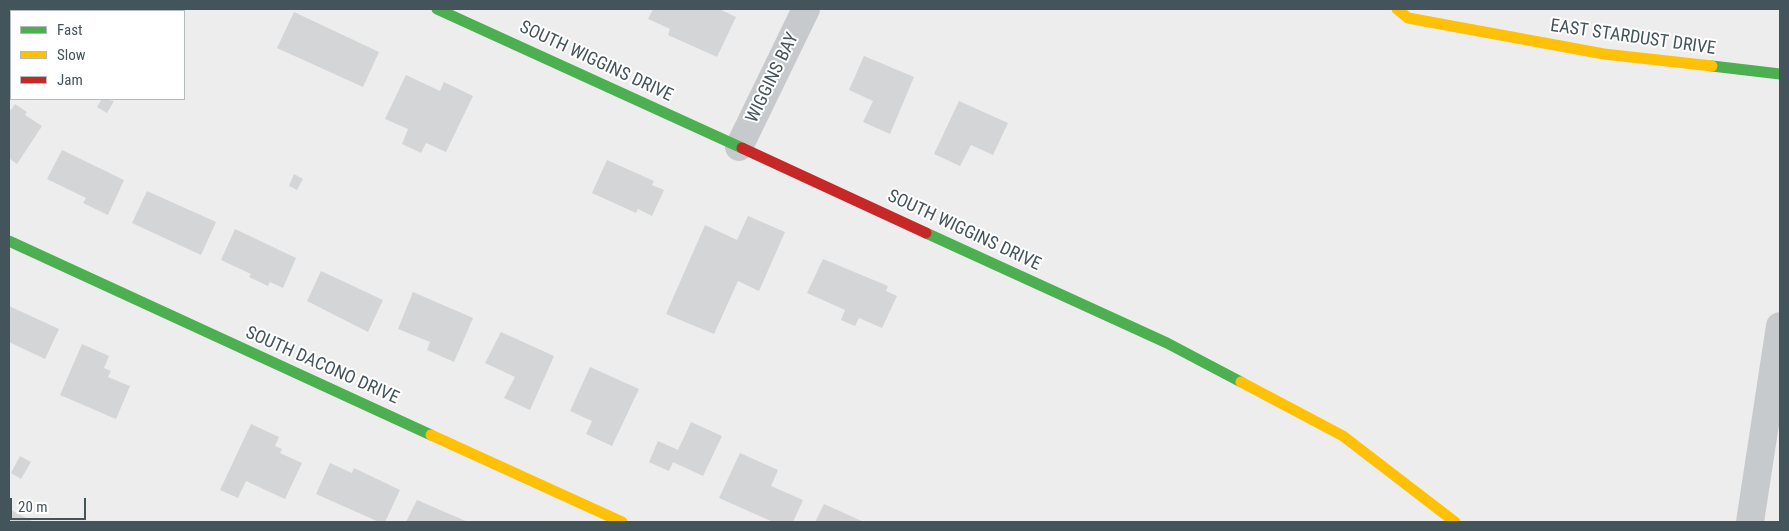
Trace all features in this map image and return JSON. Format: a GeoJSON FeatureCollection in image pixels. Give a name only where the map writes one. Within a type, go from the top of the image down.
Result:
{"type":"FeatureCollection","features":[{"type":"Feature","properties":{"kind":"street","name":"SOUTH WIGGINS DRIVE"},"geometry":{"type":"LineString","coordinates":[[437,9],[1168,343],[1343,436],[1455,522]]}},
{"type":"Feature","properties":{"kind":"street","name":"WIGGINS BAY"},"geometry":{"type":"LineString","coordinates":[[739,147],[806,9]]}},
{"type":"Feature","properties":{"kind":"street","name":"EAST STARDUST DRIVE"},"geometry":{"type":"LineString","coordinates":[[1397,9],[1408,18],[1604,54],[1780,74]]}},
{"type":"Feature","properties":{"kind":"street","name":"SOUTH DACONO DRIVE"},"geometry":{"type":"LineString","coordinates":[[9,241],[38,256],[622,522]]}},
{"type":"Feature","properties":{"kind":"street"},"geometry":{"type":"LineString","coordinates":[[1750,522],[1780,326]]}},
{"type":"Feature","properties":{"kind":"building"},"geometry":{"type":"Polygon","coordinates":[[[653,9],[719,9],[736,17],[717,57],[668,35],[670,29],[648,19],[653,9]]]}},
{"type":"Feature","properties":{"kind":"building"},"geometry":{"type":"Polygon","coordinates":[[[294,12],[379,52],[363,87],[277,48],[294,12]]]}},
{"type":"Feature","properties":{"kind":"building"},"geometry":{"type":"Polygon","coordinates":[[[864,56],[914,77],[890,134],[863,122],[873,101],[849,90],[864,56]]]}},
{"type":"Feature","properties":{"kind":"building"},"geometry":{"type":"Polygon","coordinates":[[[406,75],[440,91],[444,82],[473,96],[446,152],[426,143],[421,153],[402,144],[408,129],[385,119],[406,75]]]}},
{"type":"Feature","properties":{"kind":"building"},"geometry":{"type":"Polygon","coordinates":[[[101,100],[114,101],[107,113],[97,107],[101,100]]]}},
{"type":"Feature","properties":{"kind":"building"},"geometry":{"type":"Polygon","coordinates":[[[959,101],[1008,123],[993,155],[971,145],[960,166],[934,154],[959,101]]]}},
{"type":"Feature","properties":{"kind":"building"},"geometry":{"type":"Polygon","coordinates":[[[15,104],[27,112],[25,115],[42,126],[17,164],[9,158],[9,109],[11,110],[15,104]]]}},
{"type":"Feature","properties":{"kind":"building"},"geometry":{"type":"Polygon","coordinates":[[[62,150],[124,180],[108,215],[83,203],[86,198],[47,179],[62,150]]]}},
{"type":"Feature","properties":{"kind":"building"},"geometry":{"type":"Polygon","coordinates":[[[607,160],[654,181],[652,185],[664,190],[652,216],[638,209],[636,213],[592,193],[607,160]]]}},
{"type":"Feature","properties":{"kind":"building"},"geometry":{"type":"Polygon","coordinates":[[[294,174],[303,179],[297,190],[289,186],[294,174]]]}},
{"type":"Feature","properties":{"kind":"building"},"geometry":{"type":"Polygon","coordinates":[[[147,191],[216,222],[201,255],[132,223],[147,191]]]}},
{"type":"Feature","properties":{"kind":"building"},"geometry":{"type":"Polygon","coordinates":[[[748,216],[785,232],[759,291],[738,281],[714,334],[666,314],[705,225],[737,240],[748,216]]]}},
{"type":"Feature","properties":{"kind":"building"},"geometry":{"type":"Polygon","coordinates":[[[235,229],[296,258],[283,288],[270,282],[268,286],[249,277],[251,274],[221,260],[235,229]]]}},
{"type":"Feature","properties":{"kind":"building"},"geometry":{"type":"Polygon","coordinates":[[[823,259],[888,286],[886,291],[897,296],[882,328],[859,318],[855,326],[841,320],[845,310],[807,293],[823,259]]]}},
{"type":"Feature","properties":{"kind":"building"},"geometry":{"type":"Polygon","coordinates":[[[321,271],[383,300],[368,332],[307,301],[321,271]]]}},
{"type":"Feature","properties":{"kind":"building"},"geometry":{"type":"Polygon","coordinates":[[[413,292],[473,318],[454,362],[427,350],[430,342],[398,329],[413,292]]]}},
{"type":"Feature","properties":{"kind":"building"},"geometry":{"type":"Polygon","coordinates":[[[9,306],[59,329],[45,359],[9,342],[9,306]]]}},
{"type":"Feature","properties":{"kind":"building"},"geometry":{"type":"Polygon","coordinates":[[[501,332],[554,356],[530,410],[504,398],[515,377],[485,363],[501,332]]]}},
{"type":"Feature","properties":{"kind":"building"},"geometry":{"type":"Polygon","coordinates":[[[82,344],[109,356],[104,368],[111,371],[108,377],[130,386],[116,419],[60,395],[82,344]]]}},
{"type":"Feature","properties":{"kind":"building"},"geometry":{"type":"Polygon","coordinates":[[[590,367],[639,389],[612,446],[586,434],[592,421],[570,411],[590,367]]]}},
{"type":"Feature","properties":{"kind":"building"},"geometry":{"type":"Polygon","coordinates":[[[691,422],[722,436],[703,476],[673,462],[669,471],[649,462],[658,441],[678,450],[691,422]]]}},
{"type":"Feature","properties":{"kind":"building"},"geometry":{"type":"Polygon","coordinates":[[[251,424],[279,437],[275,446],[282,449],[280,453],[302,463],[285,499],[246,481],[238,498],[220,490],[251,424]]]}},
{"type":"Feature","properties":{"kind":"building"},"geometry":{"type":"Polygon","coordinates":[[[740,453],[778,470],[771,486],[803,500],[793,522],[773,522],[719,498],[740,453]]]}},
{"type":"Feature","properties":{"kind":"building"},"geometry":{"type":"Polygon","coordinates":[[[20,456],[31,462],[21,479],[11,473],[20,456]]]}},
{"type":"Feature","properties":{"kind":"building"},"geometry":{"type":"Polygon","coordinates":[[[330,463],[352,473],[354,468],[400,490],[385,522],[379,522],[316,494],[330,463]]]}},
{"type":"Feature","properties":{"kind":"building"},"geometry":{"type":"Polygon","coordinates":[[[417,500],[468,522],[406,522],[417,500]]]}},
{"type":"Feature","properties":{"kind":"building"},"geometry":{"type":"Polygon","coordinates":[[[824,504],[864,522],[815,522],[824,504]]]}},
{"type":"Feature","properties":{"kind":"building"},"geometry":{"type":"Polygon","coordinates":[[[9,509],[34,522],[9,522],[9,509]]]}},
{"type":"Feature","properties":{"kind":"traffic: fast"},"geometry":{"type":"LineString","coordinates":[[437,9],[742,148]]}},
{"type":"Feature","properties":{"kind":"traffic: fast"},"geometry":{"type":"LineString","coordinates":[[1712,66],[1780,74]]}},
{"type":"Feature","properties":{"kind":"traffic: fast"},"geometry":{"type":"LineString","coordinates":[[926,233],[1167,343],[1241,382]]}},
{"type":"Feature","properties":{"kind":"traffic: fast"},"geometry":{"type":"LineString","coordinates":[[9,241],[431,435]]}},
{"type":"Feature","properties":{"kind":"traffic: slow"},"geometry":{"type":"LineString","coordinates":[[1397,9],[1408,18],[1604,54],[1712,66]]}},
{"type":"Feature","properties":{"kind":"traffic: slow"},"geometry":{"type":"LineString","coordinates":[[1241,382],[1343,436],[1455,522]]}},
{"type":"Feature","properties":{"kind":"traffic: slow"},"geometry":{"type":"LineString","coordinates":[[431,435],[622,522]]}},
{"type":"Feature","properties":{"kind":"traffic: jam"},"geometry":{"type":"LineString","coordinates":[[742,148],[926,233]]}}]}
